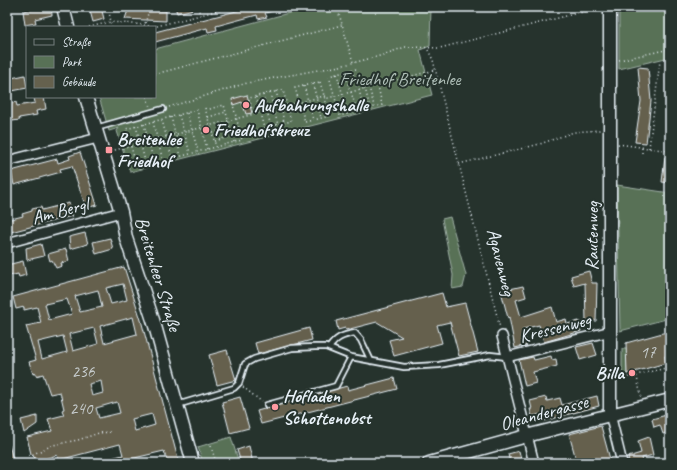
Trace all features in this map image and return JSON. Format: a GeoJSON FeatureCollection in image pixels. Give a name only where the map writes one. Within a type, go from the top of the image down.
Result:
{"type":"FeatureCollection","features":[{"type":"Feature","properties":{"kind":"street"},"geometry":{"type":"LineString","coordinates":[[63,7],[68,26]]}},
{"type":"Feature","properties":{"kind":"street","name":"Rautenweg"},"geometry":{"type":"LineString","coordinates":[[610,7],[610,414],[622,463]]}},
{"type":"Feature","properties":{"kind":"street","name":"Breitenleer Straße"},"geometry":{"type":"LineString","coordinates":[[86,98],[121,212],[126,238],[148,300],[193,463]]}},
{"type":"Feature","properties":{"kind":"street"},"geometry":{"type":"LineString","coordinates":[[7,161],[96,133]]}},
{"type":"Feature","properties":{"kind":"street","name":"Am Bergl"},"geometry":{"type":"LineString","coordinates":[[7,243],[121,212]]}},
{"type":"Feature","properties":{"kind":"street","name":"Kressenweg"},"geometry":{"type":"LineString","coordinates":[[507,357],[611,331]]}},
{"type":"Feature","properties":{"kind":"street"},"geometry":{"type":"LineString","coordinates":[[502,336],[534,463]]}},
{"type":"Feature","properties":{"kind":"street","name":"Oleandergasse"},"geometry":{"type":"LineString","coordinates":[[429,463],[610,414],[670,400]]}},
{"type":"Feature","properties":{"kind":"lane"},"geometry":{"type":"LineString","coordinates":[[96,133],[163,109]]}},
{"type":"Feature","properties":{"kind":"lane"},"geometry":{"type":"LineString","coordinates":[[328,348],[336,339],[344,335],[355,333],[362,340],[371,361]]}},
{"type":"Feature","properties":{"kind":"lane"},"geometry":{"type":"LineString","coordinates":[[177,404],[234,388],[239,383],[245,364],[254,359],[292,348],[328,348],[351,357],[404,366],[439,365],[490,355],[507,357]]}},
{"type":"Feature","properties":{"kind":"lane"},"geometry":{"type":"LineString","coordinates":[[267,405],[336,386],[351,357]]}},
{"type":"Feature","properties":{"kind":"path"},"geometry":{"type":"LineString","coordinates":[[108,7],[112,26]]}},
{"type":"Feature","properties":{"kind":"path"},"geometry":{"type":"LineString","coordinates":[[93,26],[111,22],[144,26],[150,7]]}},
{"type":"Feature","properties":{"kind":"path"},"geometry":{"type":"LineString","coordinates":[[198,7],[200,15]]}},
{"type":"Feature","properties":{"kind":"path"},"geometry":{"type":"LineString","coordinates":[[156,26],[232,7]]}},
{"type":"Feature","properties":{"kind":"path"},"geometry":{"type":"LineString","coordinates":[[338,7],[353,62]]}},
{"type":"Feature","properties":{"kind":"path"},"geometry":{"type":"LineString","coordinates":[[163,109],[247,83],[380,56],[405,47],[421,47],[428,49],[440,48],[598,8]]}},
{"type":"Feature","properties":{"kind":"path"},"geometry":{"type":"LineString","coordinates":[[146,22],[150,26]]}},
{"type":"Feature","properties":{"kind":"path"},"geometry":{"type":"LineString","coordinates":[[156,74],[342,25]]}},
{"type":"Feature","properties":{"kind":"path","name":"Agavenweg"},"geometry":{"type":"LineString","coordinates":[[428,49],[431,53],[502,336]]}},
{"type":"Feature","properties":{"kind":"path"},"geometry":{"type":"LineString","coordinates":[[610,62],[670,49]]}},
{"type":"Feature","properties":{"kind":"path"},"geometry":{"type":"LineString","coordinates":[[649,148],[660,61]]}},
{"type":"Feature","properties":{"kind":"path"},"geometry":{"type":"LineString","coordinates":[[356,69],[329,76],[340,116],[382,105],[377,85]]}},
{"type":"Feature","properties":{"kind":"path"},"geometry":{"type":"LineString","coordinates":[[352,70],[364,110]]}},
{"type":"Feature","properties":{"kind":"path"},"geometry":{"type":"LineString","coordinates":[[112,151],[299,102],[324,96],[328,98],[435,70]]}},
{"type":"Feature","properties":{"kind":"path"},"geometry":{"type":"LineString","coordinates":[[345,72],[357,112]]}},
{"type":"Feature","properties":{"kind":"path"},"geometry":{"type":"LineString","coordinates":[[338,74],[348,114]]}},
{"type":"Feature","properties":{"kind":"path"},"geometry":{"type":"LineString","coordinates":[[320,82],[330,116],[304,122],[295,88],[312,84],[320,82]]}},
{"type":"Feature","properties":{"kind":"path"},"geometry":{"type":"LineString","coordinates":[[312,84],[321,118]]}},
{"type":"Feature","properties":{"kind":"path"},"geometry":{"type":"LineString","coordinates":[[304,86],[313,120]]}},
{"type":"Feature","properties":{"kind":"path"},"geometry":{"type":"LineString","coordinates":[[369,87],[375,107]]}},
{"type":"Feature","properties":{"kind":"path"},"geometry":{"type":"LineString","coordinates":[[365,88],[370,108]]}},
{"type":"Feature","properties":{"kind":"path"},"geometry":{"type":"LineString","coordinates":[[240,134],[291,121],[283,90],[249,98],[253,114]]}},
{"type":"Feature","properties":{"kind":"path"},"geometry":{"type":"LineString","coordinates":[[276,91],[280,107]]}},
{"type":"Feature","properties":{"kind":"path"},"geometry":{"type":"LineString","coordinates":[[270,93],[274,109]]}},
{"type":"Feature","properties":{"kind":"path"},"geometry":{"type":"LineString","coordinates":[[263,95],[267,111]]}},
{"type":"Feature","properties":{"kind":"path"},"geometry":{"type":"LineString","coordinates":[[256,97],[260,112]]}},
{"type":"Feature","properties":{"kind":"path"},"geometry":{"type":"LineString","coordinates":[[147,98],[151,113]]}},
{"type":"Feature","properties":{"kind":"path"},"geometry":{"type":"LineString","coordinates":[[207,149],[197,110],[126,129],[137,168],[146,166],[242,140],[232,101]]}},
{"type":"Feature","properties":{"kind":"path"},"geometry":{"type":"LineString","coordinates":[[216,147],[206,109],[224,105],[234,142]]}},
{"type":"Feature","properties":{"kind":"path"},"geometry":{"type":"LineString","coordinates":[[208,117],[226,112]]}},
{"type":"Feature","properties":{"kind":"path"},"geometry":{"type":"LineString","coordinates":[[282,112],[284,123]]}},
{"type":"Feature","properties":{"kind":"path"},"geometry":{"type":"LineString","coordinates":[[187,113],[198,152]]}},
{"type":"Feature","properties":{"kind":"path"},"geometry":{"type":"LineString","coordinates":[[275,114],[278,125]]}},
{"type":"Feature","properties":{"kind":"path"},"geometry":{"type":"LineString","coordinates":[[179,115],[190,154]]}},
{"type":"Feature","properties":{"kind":"path"},"geometry":{"type":"LineString","coordinates":[[268,116],[271,126]]}},
{"type":"Feature","properties":{"kind":"path"},"geometry":{"type":"LineString","coordinates":[[171,117],[182,156]]}},
{"type":"Feature","properties":{"kind":"path"},"geometry":{"type":"LineString","coordinates":[[261,117],[264,128]]}},
{"type":"Feature","properties":{"kind":"path"},"geometry":{"type":"LineString","coordinates":[[162,120],[172,159]]}},
{"type":"Feature","properties":{"kind":"path"},"geometry":{"type":"LineString","coordinates":[[153,122],[163,161]]}},
{"type":"Feature","properties":{"kind":"path"},"geometry":{"type":"LineString","coordinates":[[144,124],[154,163]]}},
{"type":"Feature","properties":{"kind":"path"},"geometry":{"type":"LineString","coordinates":[[136,126],[146,166]]}},
{"type":"Feature","properties":{"kind":"path"},"geometry":{"type":"LineString","coordinates":[[212,134],[230,129]]}},
{"type":"Feature","properties":{"kind":"path"},"geometry":{"type":"LineString","coordinates":[[458,164],[540,144],[574,132],[602,130]]}},
{"type":"Feature","properties":{"kind":"path"},"geometry":{"type":"LineString","coordinates":[[214,141],[232,136]]}},
{"type":"Feature","properties":{"kind":"path"},"geometry":{"type":"LineString","coordinates":[[610,145],[670,151]]}},
{"type":"Feature","properties":{"kind":"path"},"geometry":{"type":"LineString","coordinates":[[642,147],[642,153]]}},
{"type":"Feature","properties":{"kind":"path"},"geometry":{"type":"LineString","coordinates":[[620,379],[670,367]]}},
{"type":"Feature","properties":{"kind":"path"},"geometry":{"type":"LineString","coordinates":[[636,372],[641,398]]}},
{"type":"Feature","properties":{"kind":"path"},"geometry":{"type":"LineString","coordinates":[[239,383],[267,405]]}},
{"type":"Feature","properties":{"kind":"path"},"geometry":{"type":"LineString","coordinates":[[29,456],[53,445],[78,440],[99,433],[111,432]]}},
{"type":"Feature","properties":{"kind":"path"},"geometry":{"type":"LineString","coordinates":[[211,446],[216,463]]}},
{"type":"Feature","properties":{"kind":"green space","name":"Friedhof Breitenlee"},"geometry":{"type":"Polygon","coordinates":[[[311,7],[431,7],[430,46],[420,50],[432,95],[130,172],[117,131],[119,128],[109,131],[99,98],[156,98],[156,49],[311,7]]]}},
{"type":"Feature","properties":{"kind":"green space"},"geometry":{"type":"Polygon","coordinates":[[[619,7],[670,7],[670,57],[619,69],[619,7]]]}},
{"type":"Feature","properties":{"kind":"green space"},"geometry":{"type":"Polygon","coordinates":[[[617,185],[670,193],[670,318],[620,331],[617,185]]]}},
{"type":"Feature","properties":{"kind":"green space"},"geometry":{"type":"Polygon","coordinates":[[[450,217],[466,275],[463,287],[452,289],[453,275],[442,219],[450,217]]]}},
{"type":"Feature","properties":{"kind":"green space"},"geometry":{"type":"Polygon","coordinates":[[[622,349],[627,349],[627,374],[622,377],[622,349]]]}},
{"type":"Feature","properties":{"kind":"green space"},"geometry":{"type":"Polygon","coordinates":[[[231,437],[239,463],[230,463],[229,461],[203,463],[198,447],[231,437]]]}},
{"type":"Feature","properties":{"kind":"building"},"geometry":{"type":"Polygon","coordinates":[[[51,7],[52,15],[35,19],[36,23],[25,25],[23,11],[51,7]]]}},
{"type":"Feature","properties":{"kind":"building"},"geometry":{"type":"Polygon","coordinates":[[[89,7],[101,7],[104,19],[93,22],[89,7]]]}},
{"type":"Feature","properties":{"kind":"building"},"geometry":{"type":"Polygon","coordinates":[[[129,7],[140,7],[139,10],[166,11],[166,21],[125,19],[129,7]]]}},
{"type":"Feature","properties":{"kind":"building"},"geometry":{"type":"Polygon","coordinates":[[[175,7],[194,7],[194,9],[177,13],[175,7]]]}},
{"type":"Feature","properties":{"kind":"building"},"geometry":{"type":"Polygon","coordinates":[[[252,7],[280,7],[281,9],[265,13],[267,17],[258,19],[257,15],[216,26],[217,30],[208,32],[207,28],[156,42],[156,32],[252,7]]]}},
{"type":"Feature","properties":{"kind":"building"},"geometry":{"type":"Polygon","coordinates":[[[638,67],[648,68],[651,101],[646,143],[635,142],[641,101],[638,67]]]}},
{"type":"Feature","properties":{"kind":"building"},"geometry":{"type":"Polygon","coordinates":[[[25,75],[26,88],[7,92],[7,79],[25,75]]]}},
{"type":"Feature","properties":{"kind":"building","name":"Aufbahrungshalle"},"geometry":{"type":"Polygon","coordinates":[[[247,95],[252,113],[246,114],[242,102],[233,105],[232,99],[247,95]]]}},
{"type":"Feature","properties":{"kind":"building"},"geometry":{"type":"Polygon","coordinates":[[[34,98],[44,98],[46,109],[36,111],[37,115],[19,118],[20,120],[12,121],[11,116],[7,117],[7,110],[10,109],[9,104],[16,102],[17,106],[35,103],[34,98]]]}},
{"type":"Feature","properties":{"kind":"building"},"geometry":{"type":"Polygon","coordinates":[[[80,152],[97,205],[86,208],[72,166],[60,169],[61,172],[14,185],[11,171],[57,159],[58,163],[70,159],[69,156],[80,152]]]}},
{"type":"Feature","properties":{"kind":"building"},"geometry":{"type":"Polygon","coordinates":[[[665,157],[670,158],[670,183],[662,182],[665,157]]]}},
{"type":"Feature","properties":{"kind":"building"},"geometry":{"type":"Polygon","coordinates":[[[69,203],[72,216],[7,233],[7,220],[23,216],[22,214],[32,211],[32,209],[41,207],[42,210],[69,203]]]}},
{"type":"Feature","properties":{"kind":"building"},"geometry":{"type":"Polygon","coordinates":[[[85,233],[88,244],[70,249],[69,237],[85,233]]]}},
{"type":"Feature","properties":{"kind":"building"},"geometry":{"type":"Polygon","coordinates":[[[110,238],[113,249],[96,254],[93,242],[110,238]]]}},
{"type":"Feature","properties":{"kind":"building"},"geometry":{"type":"Polygon","coordinates":[[[41,244],[44,256],[27,260],[26,248],[41,244]]]}},
{"type":"Feature","properties":{"kind":"building"},"geometry":{"type":"Polygon","coordinates":[[[66,249],[69,261],[61,263],[62,266],[56,268],[52,260],[50,261],[48,254],[66,249]]]}},
{"type":"Feature","properties":{"kind":"building"},"geometry":{"type":"Polygon","coordinates":[[[23,261],[26,275],[19,277],[18,274],[9,276],[7,265],[23,261]]]}},
{"type":"Feature","properties":{"kind":"building"},"geometry":{"type":"Polygon","coordinates":[[[124,267],[141,320],[179,463],[168,463],[164,451],[122,461],[122,463],[99,463],[99,461],[123,455],[120,444],[59,460],[57,455],[38,461],[31,454],[27,437],[52,431],[48,419],[64,415],[62,410],[64,409],[60,392],[50,394],[43,374],[36,376],[36,373],[33,374],[29,362],[36,360],[26,326],[41,323],[37,307],[24,310],[24,307],[16,309],[13,297],[124,267]],[[123,284],[106,288],[111,304],[127,300],[123,284]],[[98,290],[75,296],[80,312],[102,307],[98,290]],[[67,299],[45,304],[49,320],[72,314],[67,299]],[[133,317],[100,326],[104,343],[137,334],[133,317]],[[94,328],[69,334],[73,351],[98,344],[94,328]],[[63,336],[38,342],[42,359],[67,352],[63,336]],[[101,381],[89,384],[92,396],[103,393],[101,381]],[[117,402],[96,408],[99,418],[120,413],[117,402]],[[152,414],[132,419],[135,431],[155,425],[152,414]]]}},
{"type":"Feature","properties":{"kind":"building"},"geometry":{"type":"Polygon","coordinates":[[[589,271],[592,283],[597,283],[596,321],[586,321],[585,283],[574,286],[571,276],[589,271]]]}},
{"type":"Feature","properties":{"kind":"building"},"geometry":{"type":"Polygon","coordinates":[[[523,286],[526,297],[516,300],[521,317],[552,307],[556,322],[566,319],[567,324],[579,321],[581,331],[544,342],[539,325],[523,329],[527,345],[515,348],[509,317],[508,318],[501,291],[523,286]]]}},
{"type":"Feature","properties":{"kind":"building"},"geometry":{"type":"Polygon","coordinates":[[[442,293],[446,307],[465,303],[478,352],[459,356],[450,322],[437,325],[442,343],[394,356],[389,340],[402,337],[377,322],[346,330],[345,328],[338,330],[336,321],[442,293]]]}},
{"type":"Feature","properties":{"kind":"building"},"geometry":{"type":"Polygon","coordinates":[[[309,328],[312,340],[258,354],[255,343],[309,328]]]}},
{"type":"Feature","properties":{"kind":"building"},"geometry":{"type":"Polygon","coordinates":[[[670,331],[670,355],[665,356],[666,363],[627,374],[626,343],[670,331]]]}},
{"type":"Feature","properties":{"kind":"building"},"geometry":{"type":"Polygon","coordinates":[[[593,343],[597,355],[580,360],[576,347],[593,343]]]}},
{"type":"Feature","properties":{"kind":"building"},"geometry":{"type":"Polygon","coordinates":[[[227,350],[236,380],[217,385],[209,355],[227,350]]]}},
{"type":"Feature","properties":{"kind":"building"},"geometry":{"type":"Polygon","coordinates":[[[551,356],[552,360],[556,359],[557,366],[533,372],[536,383],[525,386],[519,360],[533,357],[534,360],[551,356]]]}},
{"type":"Feature","properties":{"kind":"building"},"geometry":{"type":"Polygon","coordinates":[[[394,378],[397,389],[261,424],[257,411],[347,386],[348,390],[394,378]]]}},
{"type":"Feature","properties":{"kind":"building"},"geometry":{"type":"Polygon","coordinates":[[[597,396],[599,406],[544,421],[542,414],[532,416],[530,409],[532,409],[530,401],[546,397],[547,401],[560,398],[562,405],[597,396]]]}},
{"type":"Feature","properties":{"kind":"building"},"geometry":{"type":"Polygon","coordinates":[[[240,397],[249,428],[230,433],[222,402],[240,397]]]}},
{"type":"Feature","properties":{"kind":"building"},"geometry":{"type":"Polygon","coordinates":[[[670,414],[670,420],[665,421],[668,432],[663,434],[660,425],[654,427],[652,419],[670,414]]]}},
{"type":"Feature","properties":{"kind":"building"},"geometry":{"type":"Polygon","coordinates":[[[37,416],[37,424],[24,433],[21,420],[37,416]]]}},
{"type":"Feature","properties":{"kind":"building"},"geometry":{"type":"Polygon","coordinates":[[[601,426],[611,463],[577,463],[569,434],[601,426]]]}},
{"type":"Feature","properties":{"kind":"building"},"geometry":{"type":"Polygon","coordinates":[[[649,437],[653,455],[642,458],[643,463],[629,463],[628,457],[641,453],[638,441],[649,437]]]}},
{"type":"Feature","properties":{"kind":"building"},"geometry":{"type":"Polygon","coordinates":[[[9,445],[14,463],[7,463],[7,446],[9,445]]]}},
{"type":"Feature","properties":{"kind":"building"},"geometry":{"type":"Polygon","coordinates":[[[249,446],[253,463],[241,463],[237,450],[249,446]]]}},
{"type":"Feature","properties":{"kind":"building"},"geometry":{"type":"Polygon","coordinates":[[[519,451],[522,463],[510,463],[508,454],[519,451]]]}},
{"type":"Feature","properties":{"kind":"place","name":"Aufbahrungshalle"},"geometry":{"type":"Point","coordinates":[246,105]}},
{"type":"Feature","properties":{"kind":"place","name":"Friedhofskreuz"},"geometry":{"type":"Point","coordinates":[206,130]}},
{"type":"Feature","properties":{"kind":"place","name":"Breitenlee Friedhof"},"geometry":{"type":"Point","coordinates":[109,150]}},
{"type":"Feature","properties":{"kind":"place","name":"Billa"},"geometry":{"type":"Point","coordinates":[632,373]}},
{"type":"Feature","properties":{"kind":"place","name":"Hofladen Schottenobst"},"geometry":{"type":"Point","coordinates":[275,407]}}]}
